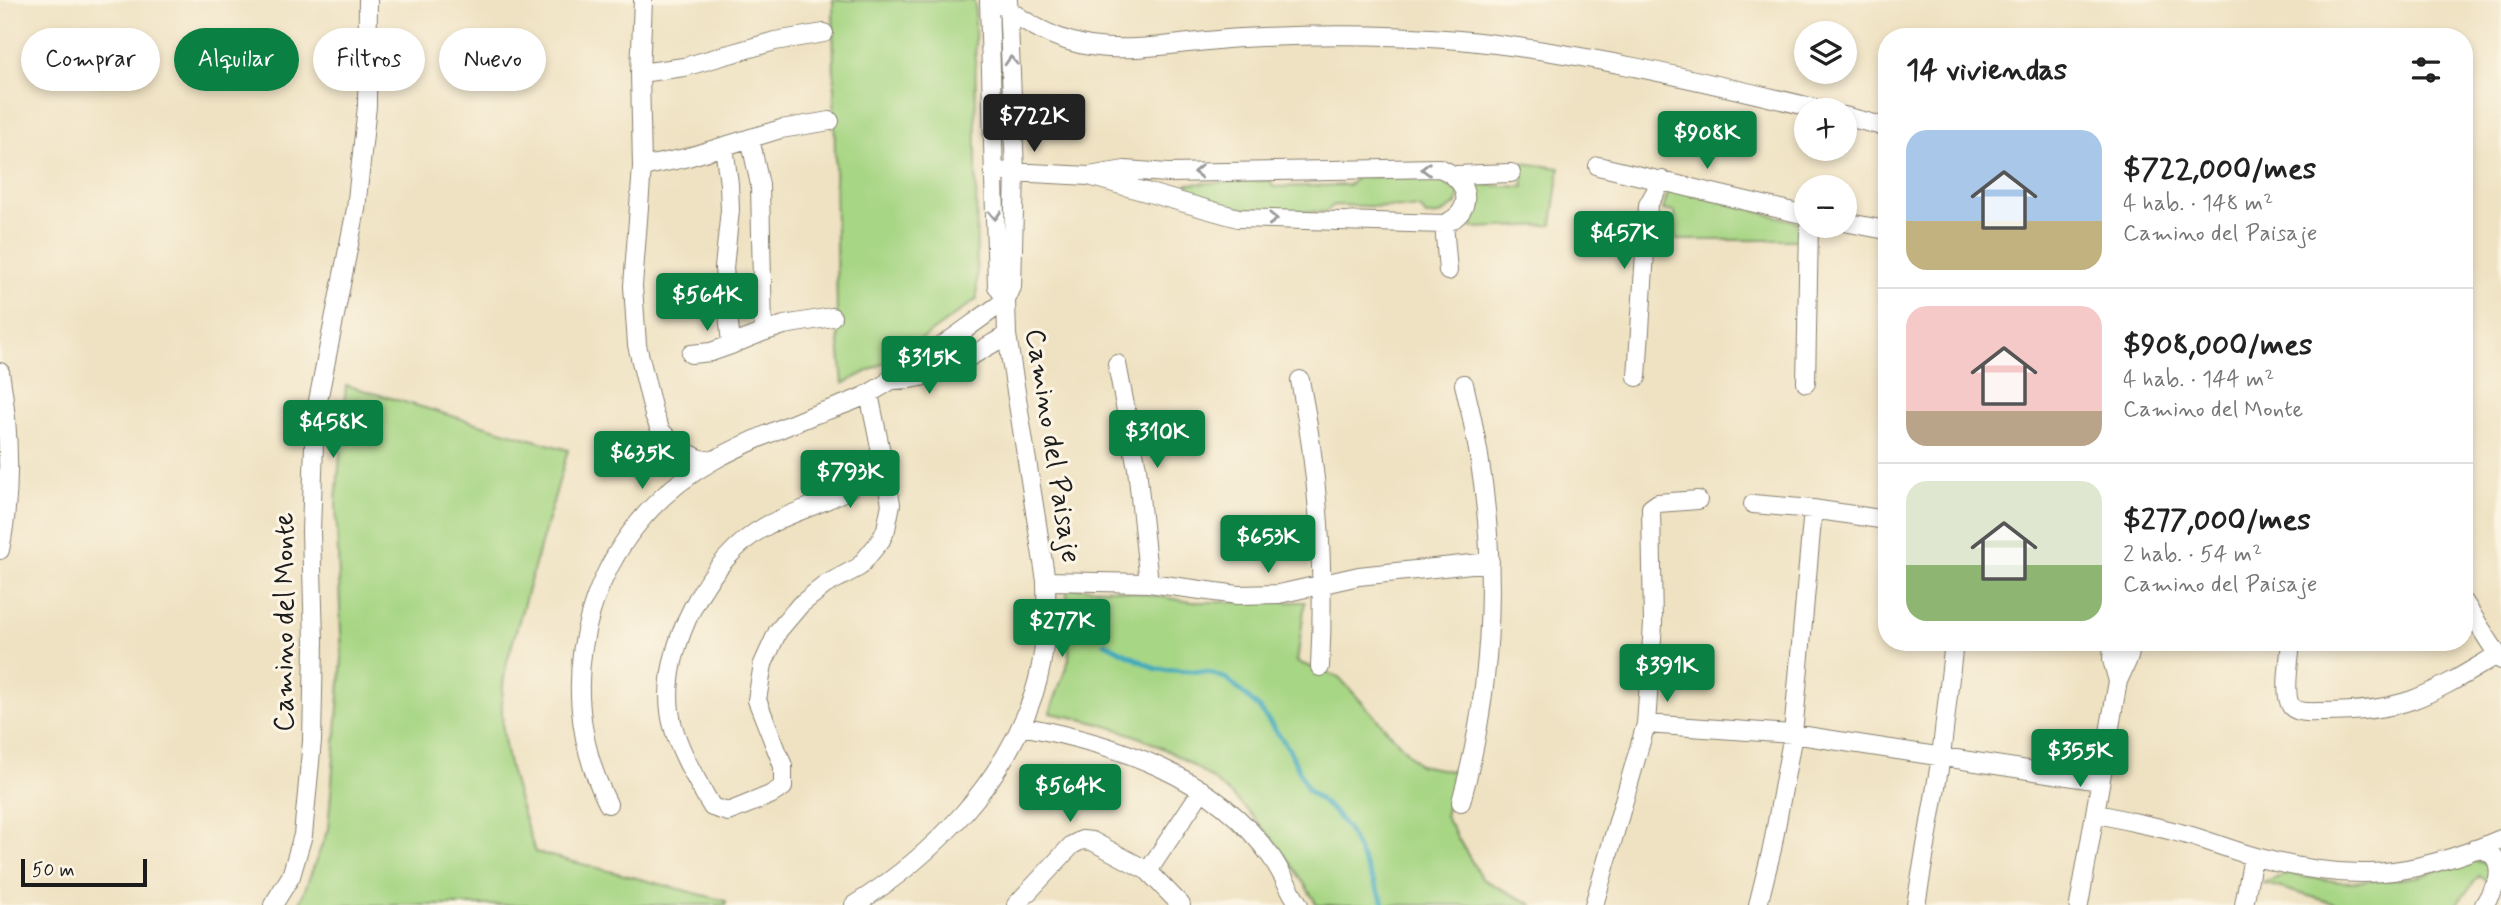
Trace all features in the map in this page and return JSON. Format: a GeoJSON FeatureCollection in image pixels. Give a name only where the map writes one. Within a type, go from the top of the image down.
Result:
{"type":"FeatureCollection","features":[{"type":"Feature","properties":{"kind":"street","name":"Camino del Monte"},"geometry":{"type":"LineString","coordinates":[[273,905],[290,876],[303,835],[312,741],[314,643],[311,531],[315,416],[347,261],[361,171],[367,106],[368,0]]}},
{"type":"Feature","properties":{"kind":"street"},"geometry":{"type":"LineString","coordinates":[[642,0],[642,167],[633,303],[637,345],[657,423],[669,440],[688,454],[712,461]]}},
{"type":"Feature","properties":{"kind":"street","name":"Camino del Paisaje"},"geometry":{"type":"LineString","coordinates":[[989,0],[997,286],[1006,300]]}},
{"type":"Feature","properties":{"kind":"street"},"geometry":{"type":"LineString","coordinates":[[1004,4],[1021,20],[1058,38],[1097,48],[1142,49],[1241,38],[1415,37],[1458,40],[1606,60],[1794,103]]}},
{"type":"Feature","properties":{"kind":"street","name":"Camino del Paisaje"},"geometry":{"type":"LineString","coordinates":[[854,905],[911,863],[964,812],[1001,763],[1021,726],[1035,691],[1042,662],[1046,625],[1046,581],[1007,335],[1006,300],[1012,287],[1015,171],[1004,4]]}},
{"type":"Feature","properties":{"kind":"street"},"geometry":{"type":"LineString","coordinates":[[640,73],[684,67],[775,40],[824,33]]}},
{"type":"Feature","properties":{"kind":"street"},"geometry":{"type":"LineString","coordinates":[[1857,120],[1878,126]]}},
{"type":"Feature","properties":{"kind":"street"},"geometry":{"type":"LineString","coordinates":[[642,167],[724,147],[781,129],[830,121]]}},
{"type":"Feature","properties":{"kind":"street"},"geometry":{"type":"LineString","coordinates":[[750,138],[760,186],[763,332]]}},
{"type":"Feature","properties":{"kind":"street"},"geometry":{"type":"LineString","coordinates":[[724,147],[730,184],[724,268],[731,345]]}},
{"type":"Feature","properties":{"kind":"street"},"geometry":{"type":"LineString","coordinates":[[1598,166],[1794,212]]}},
{"type":"Feature","properties":{"kind":"street"},"geometry":{"type":"LineString","coordinates":[[1088,176],[1125,170],[1168,173],[1434,168],[1455,175],[1511,173]]}},
{"type":"Feature","properties":{"kind":"street"},"geometry":{"type":"LineString","coordinates":[[994,171],[1088,176],[1238,218],[1444,223],[1458,216],[1464,205],[1464,186],[1455,175]]}},
{"type":"Feature","properties":{"kind":"street"},"geometry":{"type":"LineString","coordinates":[[1637,377],[1648,205],[1662,180]]}},
{"type":"Feature","properties":{"kind":"street"},"geometry":{"type":"LineString","coordinates":[[1444,223],[1448,271]]}},
{"type":"Feature","properties":{"kind":"street"},"geometry":{"type":"LineString","coordinates":[[1857,224],[1878,228]]}},
{"type":"Feature","properties":{"kind":"street"},"geometry":{"type":"LineString","coordinates":[[1806,383],[1809,238]]}},
{"type":"Feature","properties":{"kind":"street"},"geometry":{"type":"LineString","coordinates":[[608,804],[589,760],[580,713],[580,664],[589,616],[607,571],[634,529],[669,491],[712,461],[765,434],[869,394],[1006,300]]}},
{"type":"Feature","properties":{"kind":"street"},"geometry":{"type":"LineString","coordinates":[[691,354],[711,352],[783,324],[832,317]]}},
{"type":"Feature","properties":{"kind":"street"},"geometry":{"type":"LineString","coordinates":[[889,380],[930,377],[951,368],[1007,335]]}},
{"type":"Feature","properties":{"kind":"street"},"geometry":{"type":"LineString","coordinates":[[1117,364],[1138,468],[1149,583]]}},
{"type":"Feature","properties":{"kind":"street"},"geometry":{"type":"LineString","coordinates":[[0,372],[9,471],[0,550]]}},
{"type":"Feature","properties":{"kind":"street"},"geometry":{"type":"LineString","coordinates":[[1300,380],[1319,503],[1323,585],[1320,667]]}},
{"type":"Feature","properties":{"kind":"street"},"geometry":{"type":"LineString","coordinates":[[1461,802],[1472,757],[1485,680],[1490,562],[1483,479],[1464,384]]}},
{"type":"Feature","properties":{"kind":"street"},"geometry":{"type":"LineString","coordinates":[[869,394],[882,457],[891,504],[886,529],[868,559],[825,585],[800,605],[778,631],[763,664],[757,700],[783,766],[783,787],[728,812],[712,807],[676,734],[670,712],[673,664],[687,619],[711,578],[749,538],[764,527],[853,487],[874,470],[882,457]]}},
{"type":"Feature","properties":{"kind":"street"},"geometry":{"type":"LineString","coordinates":[[1594,905],[1646,724],[1653,624],[1650,508],[1658,503],[1698,500]]}},
{"type":"Feature","properties":{"kind":"street"},"geometry":{"type":"LineString","coordinates":[[1754,504],[1878,519]]}},
{"type":"Feature","properties":{"kind":"street"},"geometry":{"type":"LineString","coordinates":[[1758,905],[1772,849],[1793,734],[1813,509]]}},
{"type":"Feature","properties":{"kind":"street"},"geometry":{"type":"LineString","coordinates":[[1046,581],[1149,583],[1238,595],[1279,594],[1359,576],[1490,562]]}},
{"type":"Feature","properties":{"kind":"street"},"geometry":{"type":"LineString","coordinates":[[2290,651],[2287,694],[2289,704],[2294,709],[2309,712],[2352,712],[2410,701],[2499,658],[2473,616]]}},
{"type":"Feature","properties":{"kind":"street"},"geometry":{"type":"LineString","coordinates":[[1916,905],[1941,757],[1953,651]]}},
{"type":"Feature","properties":{"kind":"street"},"geometry":{"type":"LineString","coordinates":[[2112,651],[2112,660],[2118,681]]}},
{"type":"Feature","properties":{"kind":"street"},"geometry":{"type":"LineString","coordinates":[[2079,905],[2118,681],[2130,651]]}},
{"type":"Feature","properties":{"kind":"street"},"geometry":{"type":"LineString","coordinates":[[1646,724],[1793,734],[2100,781]]}},
{"type":"Feature","properties":{"kind":"street"},"geometry":{"type":"LineString","coordinates":[[1021,726],[1073,736],[1139,757],[1202,790],[1233,815],[1261,844],[1299,905]]}},
{"type":"Feature","properties":{"kind":"street"},"geometry":{"type":"LineString","coordinates":[[1148,871],[1202,790]]}},
{"type":"Feature","properties":{"kind":"street"},"geometry":{"type":"LineString","coordinates":[[2096,813],[2180,833],[2253,857],[2326,873],[2380,874],[2422,866],[2501,839]]}},
{"type":"Feature","properties":{"kind":"street"},"geometry":{"type":"LineString","coordinates":[[1016,905],[1072,845],[1082,840],[1092,841],[1148,871],[1181,905]]}},
{"type":"Feature","properties":{"kind":"street"},"geometry":{"type":"LineString","coordinates":[[2473,849],[2482,849],[2499,861],[2500,878],[2484,905]]}},
{"type":"Feature","properties":{"kind":"street"},"geometry":{"type":"LineString","coordinates":[[2244,905],[2253,857]]}},
{"type":"Feature","properties":{"kind":"green space"},"geometry":{"type":"Polygon","coordinates":[[[833,0],[971,0],[975,3],[977,299],[900,355],[843,384],[837,322],[833,0]]]}},
{"type":"Feature","properties":{"kind":"green space"},"geometry":{"type":"Polygon","coordinates":[[[1522,163],[1560,168],[1552,225],[1472,228],[1477,185],[1524,187],[1522,163]]]}},
{"type":"Feature","properties":{"kind":"green space"},"geometry":{"type":"Polygon","coordinates":[[[1358,176],[1438,179],[1459,192],[1457,204],[1439,215],[1426,216],[1420,208],[1334,205],[1325,212],[1250,210],[1187,196],[1187,184],[1270,180],[1273,187],[1349,185],[1358,176]]]}},
{"type":"Feature","properties":{"kind":"green space"},"geometry":{"type":"Polygon","coordinates":[[[1669,188],[1794,221],[1794,238],[1801,240],[1676,240],[1675,212],[1663,210],[1669,188]]]}},
{"type":"Feature","properties":{"kind":"green space"},"geometry":{"type":"Polygon","coordinates":[[[346,385],[568,450],[507,662],[503,688],[502,712],[508,758],[535,852],[726,901],[726,905],[299,905],[328,829],[342,659],[336,502],[346,385]]]}},
{"type":"Feature","properties":{"kind":"green space"},"geometry":{"type":"Polygon","coordinates":[[[1067,588],[1114,589],[1192,602],[1305,602],[1297,662],[1339,677],[1419,765],[1456,772],[1445,816],[1482,879],[1533,905],[1317,905],[1293,866],[1266,831],[1238,801],[1207,775],[1136,736],[1095,722],[1050,713],[1069,659],[1067,588]]]}},
{"type":"Feature","properties":{"kind":"green space"},"geometry":{"type":"Polygon","coordinates":[[[2470,860],[2491,864],[2489,881],[2479,876],[2456,905],[2340,905],[2263,883],[2287,874],[2341,882],[2394,880],[2420,876],[2470,860]]]}},
{"type":"Feature","properties":{"kind":"waterway"},"geometry":{"type":"LineString","coordinates":[[1105,643],[1156,669],[1208,672],[1227,679],[1259,708],[1289,749],[1308,790],[1333,811],[1347,828],[1385,905]]}}]}
